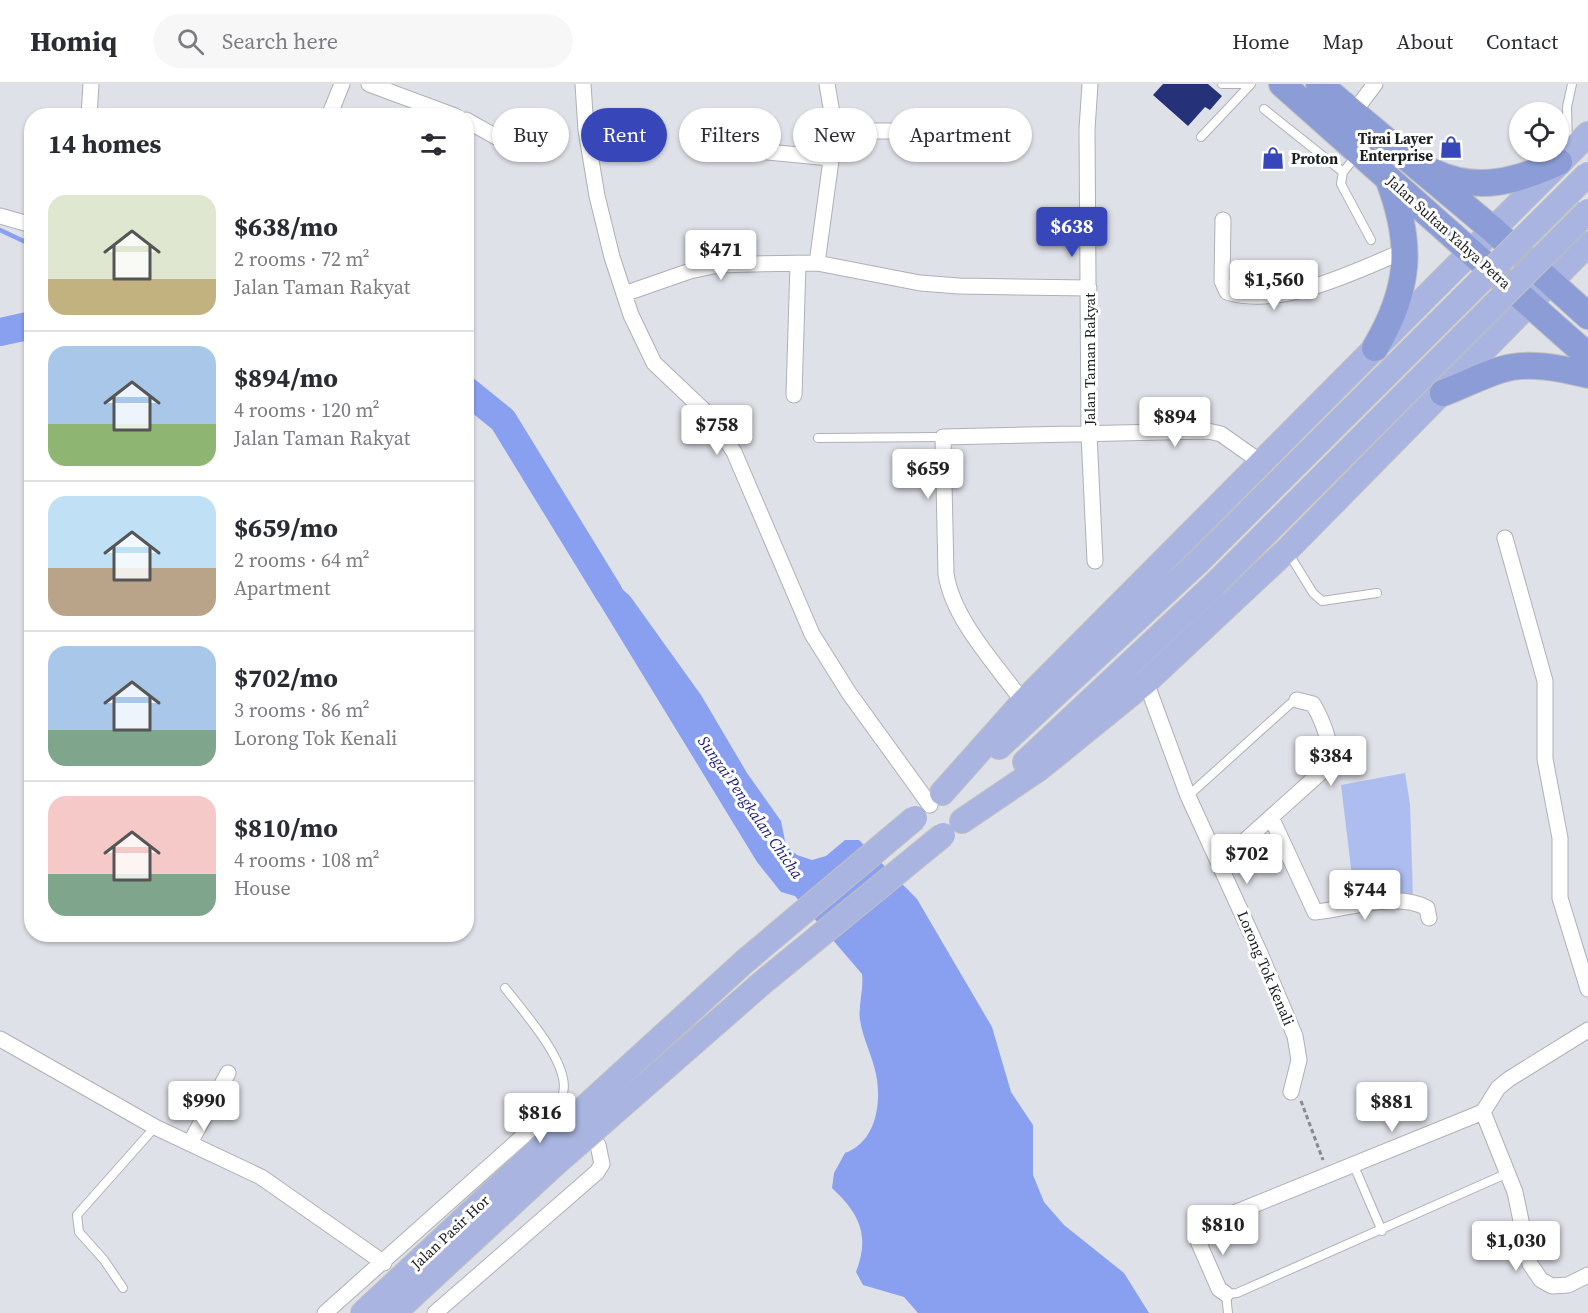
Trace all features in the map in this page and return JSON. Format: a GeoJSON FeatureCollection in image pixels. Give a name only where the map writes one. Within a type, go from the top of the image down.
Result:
{"type":"FeatureCollection","features":[{"type":"Feature","properties":{"kind":"highway","name":"Jalan Sultan Yahya Petra"},"geometry":{"type":"LineString","coordinates":[[1282,84],[1588,356]]}},
{"type":"Feature","properties":{"kind":"highway","name":"Jalan Sultan Yahya Petra"},"geometry":{"type":"LineString","coordinates":[[1319,84],[1492,230],[1588,316]]}},
{"type":"Feature","properties":{"kind":"highway"},"geometry":{"type":"LineString","coordinates":[[1409,160],[1442,176],[1466,184],[1493,184],[1523,179],[1556,162]]}},
{"type":"Feature","properties":{"kind":"highway"},"geometry":{"type":"LineString","coordinates":[[1375,348],[1397,304],[1404,279],[1406,250],[1403,222],[1388,177]]}},
{"type":"Feature","properties":{"kind":"highway"},"geometry":{"type":"LineString","coordinates":[[1443,393],[1500,370],[1527,366],[1558,368],[1588,375]]}},
{"type":"Feature","properties":{"kind":"main road"},"geometry":{"type":"LineString","coordinates":[[1569,153],[1588,134]]}},
{"type":"Feature","properties":{"kind":"main road"},"geometry":{"type":"LineString","coordinates":[[929,806],[1023,702],[1560,162]]}},
{"type":"Feature","properties":{"kind":"main road"},"geometry":{"type":"LineString","coordinates":[[546,1157],[744,962],[1015,734],[1197,563],[1588,174]]}},
{"type":"Feature","properties":{"kind":"main road"},"geometry":{"type":"LineString","coordinates":[[1530,192],[1536,211],[1544,222],[1559,230],[1588,232]]}},
{"type":"Feature","properties":{"kind":"main road"},"geometry":{"type":"LineString","coordinates":[[962,821],[1214,585],[1588,211]]}},
{"type":"Feature","properties":{"kind":"main road"},"geometry":{"type":"LineString","coordinates":[[546,1157],[943,835],[1040,768],[1146,682],[1287,550],[1588,244]]}},
{"type":"Feature","properties":{"kind":"main road"},"geometry":{"type":"LineString","coordinates":[[1414,308],[1430,304],[1441,305],[1450,313],[1463,343],[1465,370]]}},
{"type":"Feature","properties":{"kind":"main road","name":"Jalan Pasir Hor"},"geometry":{"type":"LineString","coordinates":[[363,1313],[546,1157]]}},
{"type":"Feature","properties":{"kind":"main road","name":"Jalan Pasir Hor"},"geometry":{"type":"LineString","coordinates":[[394,1313],[546,1157]]}},
{"type":"Feature","properties":{"kind":"street"},"geometry":{"type":"LineString","coordinates":[[90,108],[91,84]]}},
{"type":"Feature","properties":{"kind":"street"},"geometry":{"type":"LineString","coordinates":[[332,108],[342,84]]}},
{"type":"Feature","properties":{"kind":"street"},"geometry":{"type":"LineString","coordinates":[[369,84],[434,108]]}},
{"type":"Feature","properties":{"kind":"street"},"geometry":{"type":"LineString","coordinates":[[583,84],[586,130],[597,196],[624,294],[654,363],[711,417],[734,452],[812,634],[849,693],[929,806]]}},
{"type":"Feature","properties":{"kind":"street"},"geometry":{"type":"LineString","coordinates":[[827,84],[831,108]]}},
{"type":"Feature","properties":{"kind":"street","name":"Jalan Taman Rakyat"},"geometry":{"type":"LineString","coordinates":[[1090,84],[1087,129],[1089,434],[1095,561]]}},
{"type":"Feature","properties":{"kind":"street"},"geometry":{"type":"LineString","coordinates":[[1353,113],[1375,84]]}},
{"type":"Feature","properties":{"kind":"street"},"geometry":{"type":"LineString","coordinates":[[474,124],[492,135]]}},
{"type":"Feature","properties":{"kind":"street"},"geometry":{"type":"LineString","coordinates":[[817,263],[830,162]]}},
{"type":"Feature","properties":{"kind":"street"},"geometry":{"type":"LineString","coordinates":[[0,216],[24,223]]}},
{"type":"Feature","properties":{"kind":"street"},"geometry":{"type":"LineString","coordinates":[[1223,220],[1222,281],[1227,292],[1238,296],[1270,295],[1316,286],[1406,250]]}},
{"type":"Feature","properties":{"kind":"street"},"geometry":{"type":"LineString","coordinates":[[624,294],[690,271],[718,265],[817,263],[920,283],[1005,289],[1089,288]]}},
{"type":"Feature","properties":{"kind":"street"},"geometry":{"type":"LineString","coordinates":[[794,394],[798,264]]}},
{"type":"Feature","properties":{"kind":"street"},"geometry":{"type":"LineString","coordinates":[[1023,702],[959,613],[949,594],[946,574],[943,437],[1208,431],[1221,434],[1262,463]]}},
{"type":"Feature","properties":{"kind":"street"},"geometry":{"type":"LineString","coordinates":[[1505,538],[1545,681],[1545,759],[1560,838],[1560,898],[1588,989]]}},
{"type":"Feature","properties":{"kind":"street","name":"Lorong Tok Kenali"},"geometry":{"type":"LineString","coordinates":[[1146,682],[1188,796],[1220,863],[1295,1036],[1299,1060],[1291,1092]]}},
{"type":"Feature","properties":{"kind":"street"},"geometry":{"type":"LineString","coordinates":[[1220,863],[1325,770],[1330,761],[1330,752],[1317,711],[1313,704],[1297,700]]}},
{"type":"Feature","properties":{"kind":"street"},"geometry":{"type":"LineString","coordinates":[[1271,817],[1315,912],[1409,902],[1427,908],[1429,918]]}},
{"type":"Feature","properties":{"kind":"street"},"geometry":{"type":"LineString","coordinates":[[1226,1294],[1219,1289],[1198,1241],[1197,1233],[1202,1226],[1484,1112],[1498,1088],[1509,1078],[1588,1030]]}},
{"type":"Feature","properties":{"kind":"street"},"geometry":{"type":"LineString","coordinates":[[0,1039],[155,1126],[261,1177],[384,1263]]}},
{"type":"Feature","properties":{"kind":"street"},"geometry":{"type":"LineString","coordinates":[[190,1143],[228,1073]]}},
{"type":"Feature","properties":{"kind":"street"},"geometry":{"type":"LineString","coordinates":[[1484,1112],[1515,1192],[1530,1264],[1540,1280],[1552,1286],[1568,1285],[1588,1275]]}},
{"type":"Feature","properties":{"kind":"street"},"geometry":{"type":"LineString","coordinates":[[325,1313],[384,1263],[540,1121],[548,1117],[565,1121],[598,1145],[602,1164],[597,1172],[435,1313]]}},
{"type":"Feature","properties":{"kind":"lane"},"geometry":{"type":"LineString","coordinates":[[1222,84],[1241,84]]}},
{"type":"Feature","properties":{"kind":"lane"},"geometry":{"type":"LineString","coordinates":[[1201,137],[1251,84]]}},
{"type":"Feature","properties":{"kind":"lane"},"geometry":{"type":"LineString","coordinates":[[1569,102],[1572,84]]}},
{"type":"Feature","properties":{"kind":"lane"},"geometry":{"type":"LineString","coordinates":[[1264,109],[1343,172]]}},
{"type":"Feature","properties":{"kind":"lane"},"geometry":{"type":"LineString","coordinates":[[1360,152],[1343,172],[1341,184],[1371,240]]}},
{"type":"Feature","properties":{"kind":"lane"},"geometry":{"type":"LineString","coordinates":[[818,438],[943,437]]}},
{"type":"Feature","properties":{"kind":"lane"},"geometry":{"type":"LineString","coordinates":[[1287,550],[1313,593],[1322,601],[1377,593]]}},
{"type":"Feature","properties":{"kind":"lane"},"geometry":{"type":"LineString","coordinates":[[1188,796],[1297,700]]}},
{"type":"Feature","properties":{"kind":"lane"},"geometry":{"type":"LineString","coordinates":[[505,988],[550,1046],[564,1084],[561,1099],[548,1117]]}},
{"type":"Feature","properties":{"kind":"lane"},"geometry":{"type":"LineString","coordinates":[[123,1288],[104,1260],[79,1232],[77,1215],[155,1126]]}},
{"type":"Feature","properties":{"kind":"lane"},"geometry":{"type":"LineString","coordinates":[[1354,1166],[1382,1231]]}},
{"type":"Feature","properties":{"kind":"lane"},"geometry":{"type":"LineString","coordinates":[[1228,1313],[1226,1294],[1237,1293],[1382,1231],[1508,1173]]}},
{"type":"Feature","properties":{"kind":"path"},"geometry":{"type":"LineString","coordinates":[[1291,1092],[1301,1099],[1328,1176]]}},
{"type":"Feature","properties":{"kind":"shaded area"},"geometry":{"type":"Polygon","coordinates":[[[1405,773],[1410,804],[1413,898],[1355,901],[1341,785],[1405,773]]]}},
{"type":"Feature","properties":{"kind":"water"},"geometry":{"type":"Polygon","coordinates":[[[586,557],[630,596],[701,695],[747,773],[781,821],[786,846],[797,855],[812,860],[826,856],[845,840],[859,840],[917,899],[992,1027],[1011,1092],[1033,1125],[1033,1175],[1044,1202],[1064,1225],[1124,1273],[1149,1313],[918,1313],[904,1297],[863,1285],[856,1272],[862,1247],[860,1226],[850,1207],[832,1188],[834,1173],[845,1153],[864,1140],[870,1131],[877,1109],[876,1074],[860,1020],[862,974],[795,896],[781,892],[757,862],[591,590],[586,557]]]}},
{"type":"Feature","properties":{"kind":"building"},"geometry":{"type":"Polygon","coordinates":[[[1163,84],[1208,84],[1222,96],[1210,110],[1205,107],[1188,126],[1153,95],[1163,84]]]}},
{"type":"Feature","properties":{"kind":"waterway"},"geometry":{"type":"LineString","coordinates":[[0,230],[24,241]]}},
{"type":"Feature","properties":{"kind":"waterway"},"geometry":{"type":"LineString","coordinates":[[0,332],[24,327]]}},
{"type":"Feature","properties":{"kind":"waterway","name":"Sungai Pengkalan Chicha"},"geometry":{"type":"LineString","coordinates":[[474,396],[503,420],[609,593]]}},
{"type":"Feature","properties":{"kind":"place","name":"Tirai Layer Enterprise"},"geometry":{"type":"Point","coordinates":[1451,147]}},
{"type":"Feature","properties":{"kind":"place","name":"Proton"},"geometry":{"type":"Point","coordinates":[1273,158]}}]}
